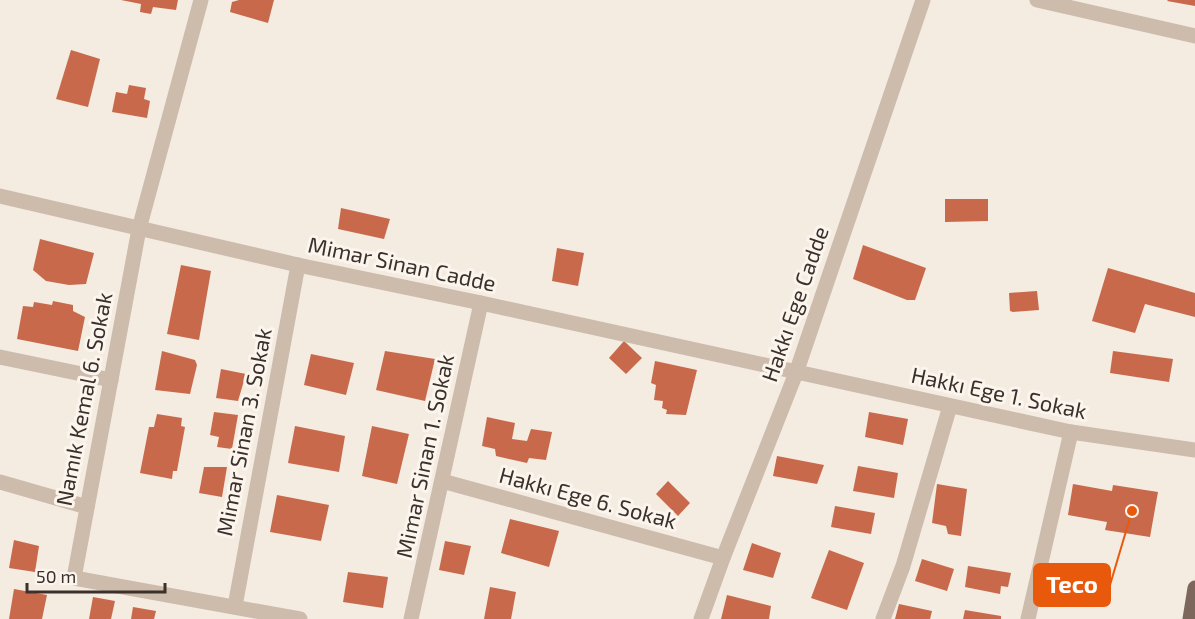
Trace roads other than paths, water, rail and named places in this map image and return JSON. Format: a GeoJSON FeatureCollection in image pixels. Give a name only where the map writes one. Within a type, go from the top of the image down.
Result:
{"type":"FeatureCollection","features":[{"type":"Feature","properties":{"kind":"main road"},"geometry":{"type":"LineString","coordinates":[[1190,619],[1195,588]]}},
{"type":"Feature","properties":{"kind":"street","name":"Namık Kemal 6. Sokak"},"geometry":{"type":"LineString","coordinates":[[201,0],[139,229],[74,578],[235,606]]}},
{"type":"Feature","properties":{"kind":"street","name":"Hakkı Ege Cadde"},"geometry":{"type":"LineString","coordinates":[[701,619],[796,373],[923,0]]}},
{"type":"Feature","properties":{"kind":"street"},"geometry":{"type":"LineString","coordinates":[[1037,0],[1195,36]]}},
{"type":"Feature","properties":{"kind":"street","name":"Mimar Sinan Cadde"},"geometry":{"type":"LineString","coordinates":[[0,196],[298,265],[482,303],[796,373]]}},
{"type":"Feature","properties":{"kind":"street","name":"Mimar Sinan 3. Sokak"},"geometry":{"type":"LineString","coordinates":[[235,606],[298,265]]}},
{"type":"Feature","properties":{"kind":"street","name":"Mimar Sinan 1. Sokak"},"geometry":{"type":"LineString","coordinates":[[411,619],[482,303]]}},
{"type":"Feature","properties":{"kind":"street"},"geometry":{"type":"LineString","coordinates":[[0,357],[111,380]]}},
{"type":"Feature","properties":{"kind":"street","name":"Hakkı Ege 1. Sokak"},"geometry":{"type":"LineString","coordinates":[[796,373],[1071,432],[1195,450]]}},
{"type":"Feature","properties":{"kind":"street"},"geometry":{"type":"LineString","coordinates":[[883,619],[903,566],[951,406]]}},
{"type":"Feature","properties":{"kind":"street"},"geometry":{"type":"LineString","coordinates":[[1028,619],[1071,432]]}},
{"type":"Feature","properties":{"kind":"street","name":"Hakkı Ege 6. Sokak"},"geometry":{"type":"LineString","coordinates":[[442,481],[723,558]]}},
{"type":"Feature","properties":{"kind":"street"},"geometry":{"type":"LineString","coordinates":[[0,482],[87,507]]}},
{"type":"Feature","properties":{"kind":"street"},"geometry":{"type":"LineString","coordinates":[[235,606],[300,619]]}},
{"type":"Feature","properties":{"kind":"place","name":"Teco"},"geometry":{"type":"Point","coordinates":[1132,511]}}]}
